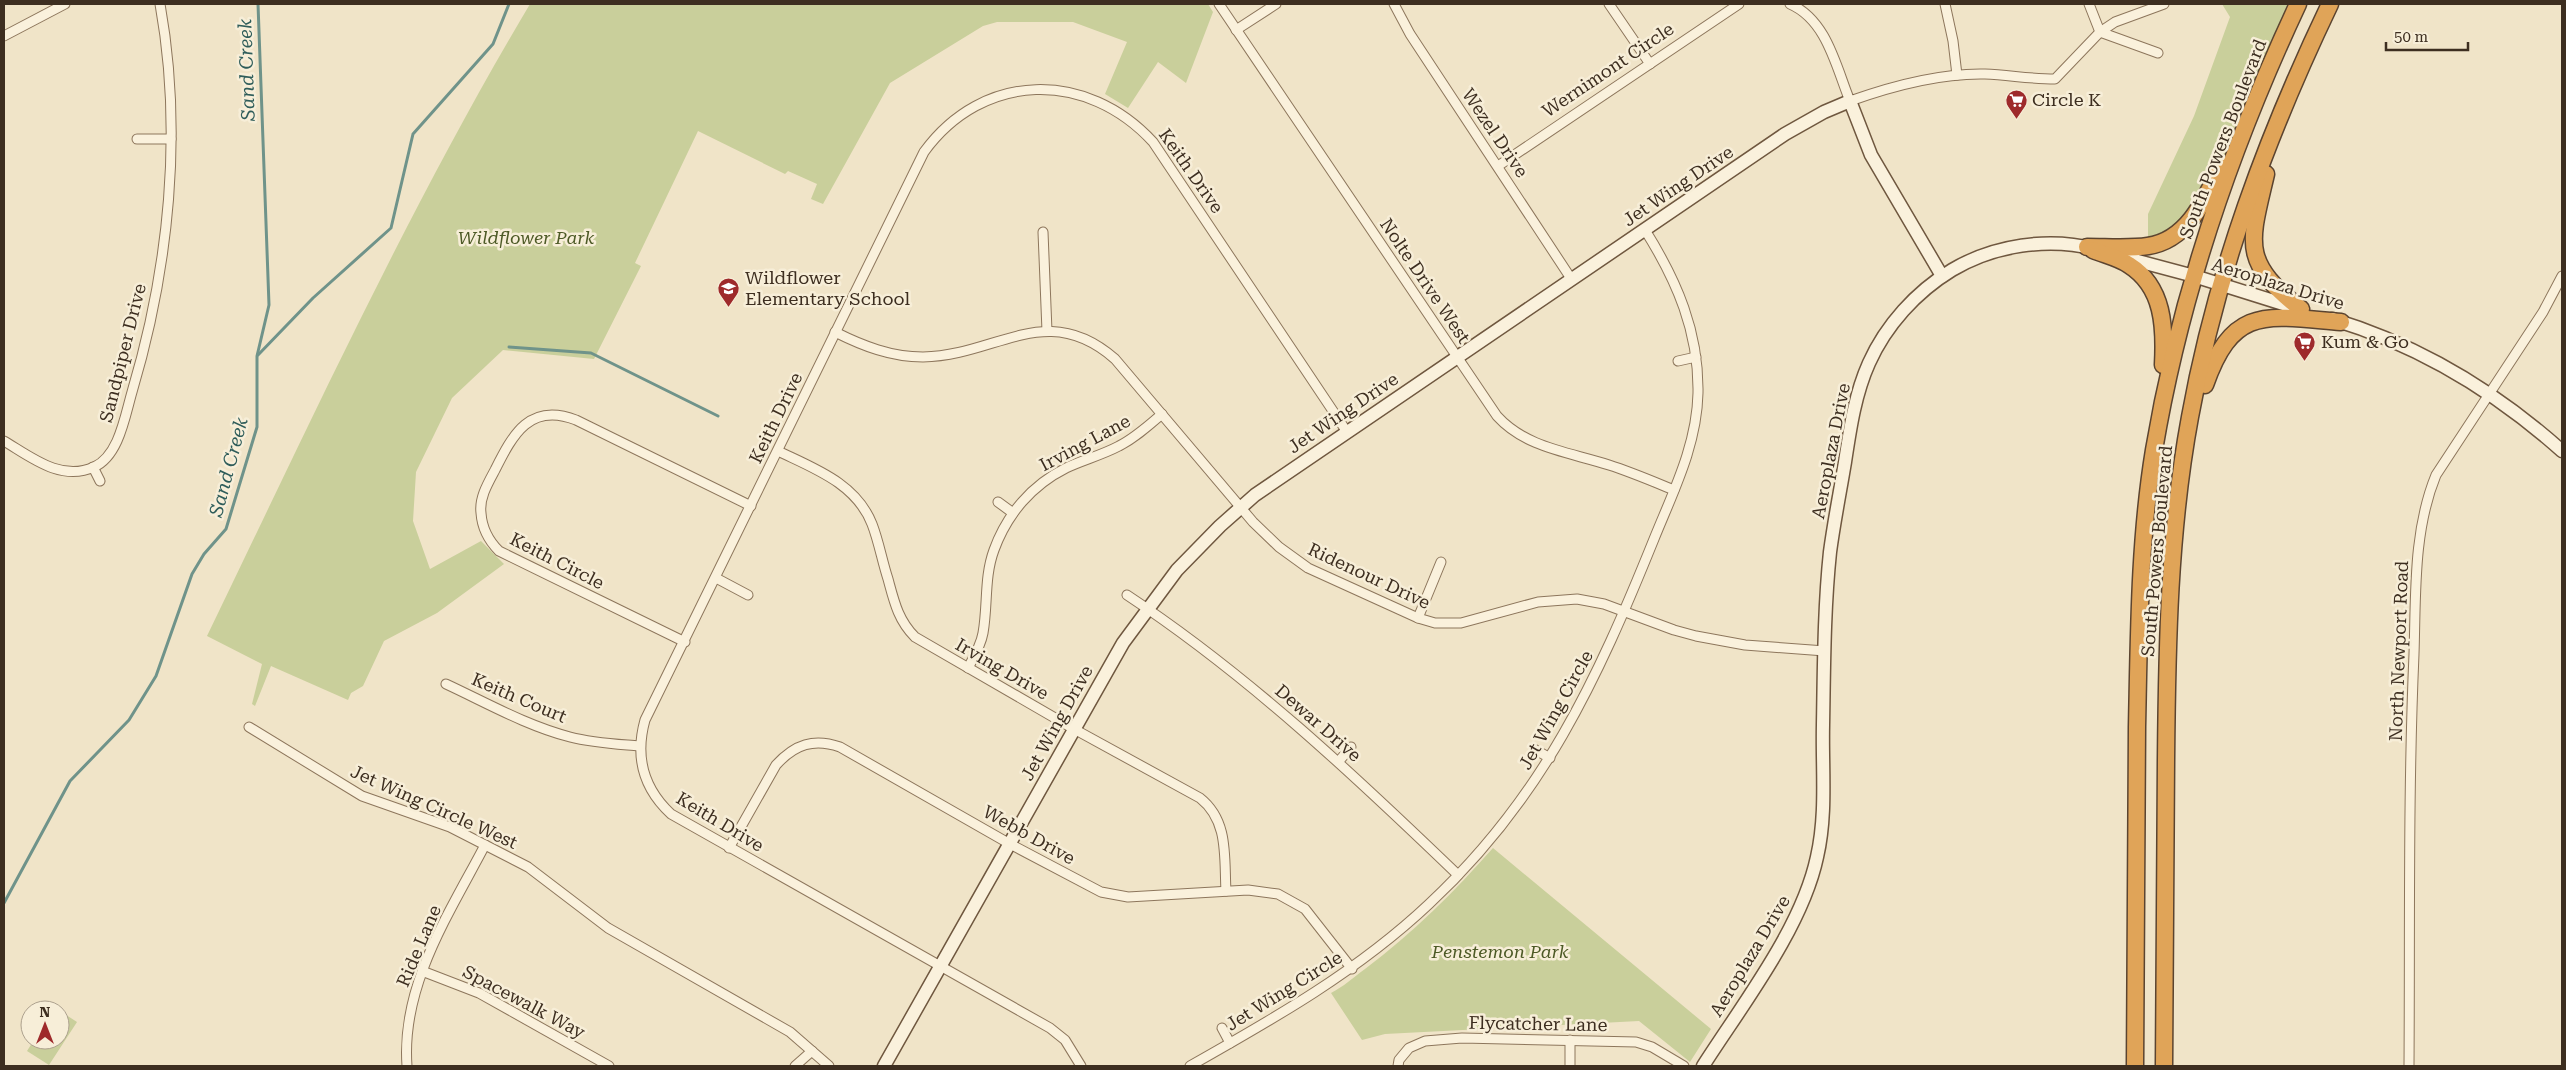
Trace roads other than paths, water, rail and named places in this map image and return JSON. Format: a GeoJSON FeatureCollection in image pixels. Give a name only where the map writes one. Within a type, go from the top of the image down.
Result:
{"type":"FeatureCollection","features":[{"type":"Feature","properties":{"kind":"highway","name":"South Powers Boulevard"},"geometry":{"type":"LineString","coordinates":[[2135,1066],[2138,644],[2146,520],[2154,449],[2175,346],[2194,276],[2227,175],[2262,84],[2298,4]]}},
{"type":"Feature","properties":{"kind":"highway","name":"South Powers Boulevard"},"geometry":{"type":"LineString","coordinates":[[2164,1066],[2168,627],[2182,466],[2204,346],[2220,285],[2255,177],[2294,79],[2330,4]]}},
{"type":"Feature","properties":{"kind":"highway"},"geometry":{"type":"LineString","coordinates":[[2294,79],[2271,152],[2254,227],[2253,242],[2259,266],[2266,278],[2275,289],[2300,309]]}},
{"type":"Feature","properties":{"kind":"highway"},"geometry":{"type":"LineString","coordinates":[[2087,247],[2148,246],[2172,238],[2183,229],[2208,192],[2262,84]]}},
{"type":"Feature","properties":{"kind":"highway"},"geometry":{"type":"LineString","coordinates":[[2087,247],[2129,265],[2152,287],[2158,299],[2164,342],[2154,449]]}},
{"type":"Feature","properties":{"kind":"highway"},"geometry":{"type":"LineString","coordinates":[[2182,466],[2194,418],[2213,363],[2227,339],[2236,331],[2254,321],[2266,318],[2341,322]]}},
{"type":"Feature","properties":{"kind":"main road","name":"Jet Wing Drive"},"geometry":{"type":"LineString","coordinates":[[884,1066],[1123,643],[1146,608],[1177,570],[1241,507],[1279,477],[1785,134],[1824,112],[1850,101]]}},
{"type":"Feature","properties":{"kind":"main road"},"geometry":{"type":"LineString","coordinates":[[1850,101],[1871,155],[1942,276]]}},
{"type":"Feature","properties":{"kind":"main road","name":"Aeroplaza Drive"},"geometry":{"type":"LineString","coordinates":[[1703,1066],[1785,937],[1797,915],[1813,876],[1823,816],[1826,651],[1832,534],[1851,423],[1868,364],[1887,329],[1905,308],[1942,276],[1965,262],[2008,248],[2059,244],[2087,247],[2194,276],[2341,322],[2413,351],[2489,393],[2538,429],[2562,451]]}},
{"type":"Feature","properties":{"kind":"street"},"geometry":{"type":"LineString","coordinates":[[4,36],[65,4]]}},
{"type":"Feature","properties":{"kind":"street","name":"Sandpiper Drive"},"geometry":{"type":"LineString","coordinates":[[93,467],[103,461],[110,451],[123,424],[150,330],[164,241],[171,139],[168,70],[160,4]]}},
{"type":"Feature","properties":{"kind":"street","name":"Nolte Drive West"},"geometry":{"type":"LineString","coordinates":[[1218,4],[1496,416],[1517,434],[1549,448],[1610,465],[1674,490]]}},
{"type":"Feature","properties":{"kind":"street"},"geometry":{"type":"LineString","coordinates":[[1236,30],[1276,4]]}},
{"type":"Feature","properties":{"kind":"street","name":"Wezel Drive"},"geometry":{"type":"LineString","coordinates":[[1394,4],[1410,34],[1572,280]]}},
{"type":"Feature","properties":{"kind":"street"},"geometry":{"type":"LineString","coordinates":[[1609,4],[1650,64]]}},
{"type":"Feature","properties":{"kind":"street","name":"Wernimont Circle"},"geometry":{"type":"LineString","coordinates":[[1498,166],[1738,4]]}},
{"type":"Feature","properties":{"kind":"street"},"geometry":{"type":"LineString","coordinates":[[1790,4],[1806,14],[1821,30],[1850,101]]}},
{"type":"Feature","properties":{"kind":"street"},"geometry":{"type":"LineString","coordinates":[[1945,4],[1953,41],[1957,75]]}},
{"type":"Feature","properties":{"kind":"street"},"geometry":{"type":"LineString","coordinates":[[2089,4],[2100,32],[2158,53]]}},
{"type":"Feature","properties":{"kind":"street"},"geometry":{"type":"LineString","coordinates":[[2100,32],[2115,22],[2164,4]]}},
{"type":"Feature","properties":{"kind":"street","name":"Jet Wing Drive"},"geometry":{"type":"LineString","coordinates":[[1850,101],[1894,87],[1957,75],[1986,74],[2055,79],[2100,32]]}},
{"type":"Feature","properties":{"kind":"street","name":"Keith Drive"},"geometry":{"type":"LineString","coordinates":[[1081,1066],[1065,1040],[1059,1034],[671,814],[662,806],[648,786],[639,746],[645,720],[685,642],[924,152],[944,128],[976,106],[1004,94],[1035,89],[1067,91],[1114,108],[1130,119],[1153,142],[1347,432]]}},
{"type":"Feature","properties":{"kind":"street"},"geometry":{"type":"LineString","coordinates":[[137,140],[171,139]]}},
{"type":"Feature","properties":{"kind":"street","name":"Jet Wing Circle"},"geometry":{"type":"LineString","coordinates":[[1190,1066],[1308,998],[1352,968],[1403,928],[1458,875],[1509,816],[1550,758],[1589,688],[1625,610],[1674,490],[1687,454],[1697,415],[1696,357],[1690,322],[1680,293],[1645,230]]}},
{"type":"Feature","properties":{"kind":"street"},"geometry":{"type":"LineString","coordinates":[[1043,232],[1047,331]]}},
{"type":"Feature","properties":{"kind":"street","name":"North Newport Road"},"geometry":{"type":"LineString","coordinates":[[2409,1066],[2411,710],[2420,532],[2426,500],[2436,475],[2556,291],[2562,276]]}},
{"type":"Feature","properties":{"kind":"street","name":"Ridenour Drive"},"geometry":{"type":"LineString","coordinates":[[835,332],[884,352],[924,357],[1047,331],[1068,332],[1102,348],[1115,360],[1162,414],[1265,536],[1308,568],[1418,618],[1435,623],[1461,623],[1538,602],[1565,598],[1590,600],[1625,610],[1674,630],[1704,638],[1745,645],[1826,651]]}},
{"type":"Feature","properties":{"kind":"street"},"geometry":{"type":"LineString","coordinates":[[1678,361],[1696,357]]}},
{"type":"Feature","properties":{"kind":"street","name":"Keith Circle"},"geometry":{"type":"LineString","coordinates":[[685,642],[499,551],[486,534],[480,512],[486,488],[511,437],[519,428],[539,416],[553,414],[576,420],[751,506]]}},
{"type":"Feature","properties":{"kind":"street","name":"Irving Lane"},"geometry":{"type":"LineString","coordinates":[[968,668],[983,635],[991,561],[1001,535],[1013,513],[1033,490],[1054,475],[1120,446],[1162,414]]}},
{"type":"Feature","properties":{"kind":"street"},"geometry":{"type":"LineString","coordinates":[[4,442],[58,471],[78,472],[93,467],[100,481]]}},
{"type":"Feature","properties":{"kind":"street","name":"Irving Drive"},"geometry":{"type":"LineString","coordinates":[[778,451],[832,478],[852,494],[872,523],[896,610],[907,629],[924,643],[1074,729],[1200,798],[1211,806],[1221,825],[1226,891]]}},
{"type":"Feature","properties":{"kind":"street"},"geometry":{"type":"LineString","coordinates":[[998,502],[1013,513]]}},
{"type":"Feature","properties":{"kind":"street"},"geometry":{"type":"LineString","coordinates":[[1418,618],[1441,562]]}},
{"type":"Feature","properties":{"kind":"street"},"geometry":{"type":"LineString","coordinates":[[716,578],[748,595]]}},
{"type":"Feature","properties":{"kind":"street","name":"Dewar Drive"},"geometry":{"type":"LineString","coordinates":[[1127,595],[1274,705],[1339,761],[1458,875]]}},
{"type":"Feature","properties":{"kind":"street","name":"Keith Court"},"geometry":{"type":"LineString","coordinates":[[446,684],[556,733],[582,740],[639,746]]}},
{"type":"Feature","properties":{"kind":"street","name":"Jet Wing Circle West"},"geometry":{"type":"LineString","coordinates":[[249,727],[362,796],[431,819],[485,844],[528,867],[608,928],[790,1032],[829,1066]]}},
{"type":"Feature","properties":{"kind":"street","name":"Webb Drive"},"geometry":{"type":"LineString","coordinates":[[729,848],[776,765],[794,748],[816,742],[840,747],[1087,886],[1114,895],[1145,897],[1264,890],[1278,894],[1299,905],[1316,921],[1352,968]]}},
{"type":"Feature","properties":{"kind":"street"},"geometry":{"type":"LineString","coordinates":[[1339,761],[1350,747]]}},
{"type":"Feature","properties":{"kind":"street"},"geometry":{"type":"LineString","coordinates":[[1534,749],[1550,758]]}},
{"type":"Feature","properties":{"kind":"street","name":"Ride Lane"},"geometry":{"type":"LineString","coordinates":[[407,1066],[411,1006],[422,971],[485,844]]}},
{"type":"Feature","properties":{"kind":"street","name":"Spacewalk Way"},"geometry":{"type":"LineString","coordinates":[[422,971],[479,993],[609,1066]]}},
{"type":"Feature","properties":{"kind":"street"},"geometry":{"type":"LineString","coordinates":[[1222,1028],[1230,1044]]}},
{"type":"Feature","properties":{"kind":"street","name":"Flycatcher Lane"},"geometry":{"type":"LineString","coordinates":[[1398,1066],[1399,1060],[1409,1048],[1425,1041],[1462,1038],[1636,1042],[1652,1047],[1684,1066]]}},
{"type":"Feature","properties":{"kind":"street"},"geometry":{"type":"LineString","coordinates":[[1570,1040],[1570,1066]]}},
{"type":"Feature","properties":{"kind":"street"},"geometry":{"type":"LineString","coordinates":[[795,1066],[812,1051]]}},
{"type":"Feature","properties":{"kind":"waterway","name":"Sand Creek"},"geometry":{"type":"LineString","coordinates":[[4,903],[70,781],[129,720],[156,676],[192,574],[204,554],[226,529],[257,427],[257,356],[269,305],[258,4]]}},
{"type":"Feature","properties":{"kind":"waterway"},"geometry":{"type":"LineString","coordinates":[[258,355],[313,298],[391,228],[413,134],[493,44],[509,4]]}},
{"type":"Feature","properties":{"kind":"waterway"},"geometry":{"type":"LineString","coordinates":[[509,347],[591,353],[718,416]]}},
{"type":"Feature","properties":{"kind":"place","name":"Circle K"},"geometry":{"type":"Point","coordinates":[2016,119]}},
{"type":"Feature","properties":{"kind":"place","name":"Wildflower Elementary School"},"geometry":{"type":"Point","coordinates":[729,307]}},
{"type":"Feature","properties":{"kind":"place","name":"Kum & Go"},"geometry":{"type":"Point","coordinates":[2305,361]}},
{"type":"Feature","properties":{"kind":"park label","name":"Wildflower Park"},"geometry":{"type":"Point","coordinates":[526,238]}},
{"type":"Feature","properties":{"kind":"park label","name":"Penstemon Park"},"geometry":{"type":"Point","coordinates":[1500,952]}}]}
